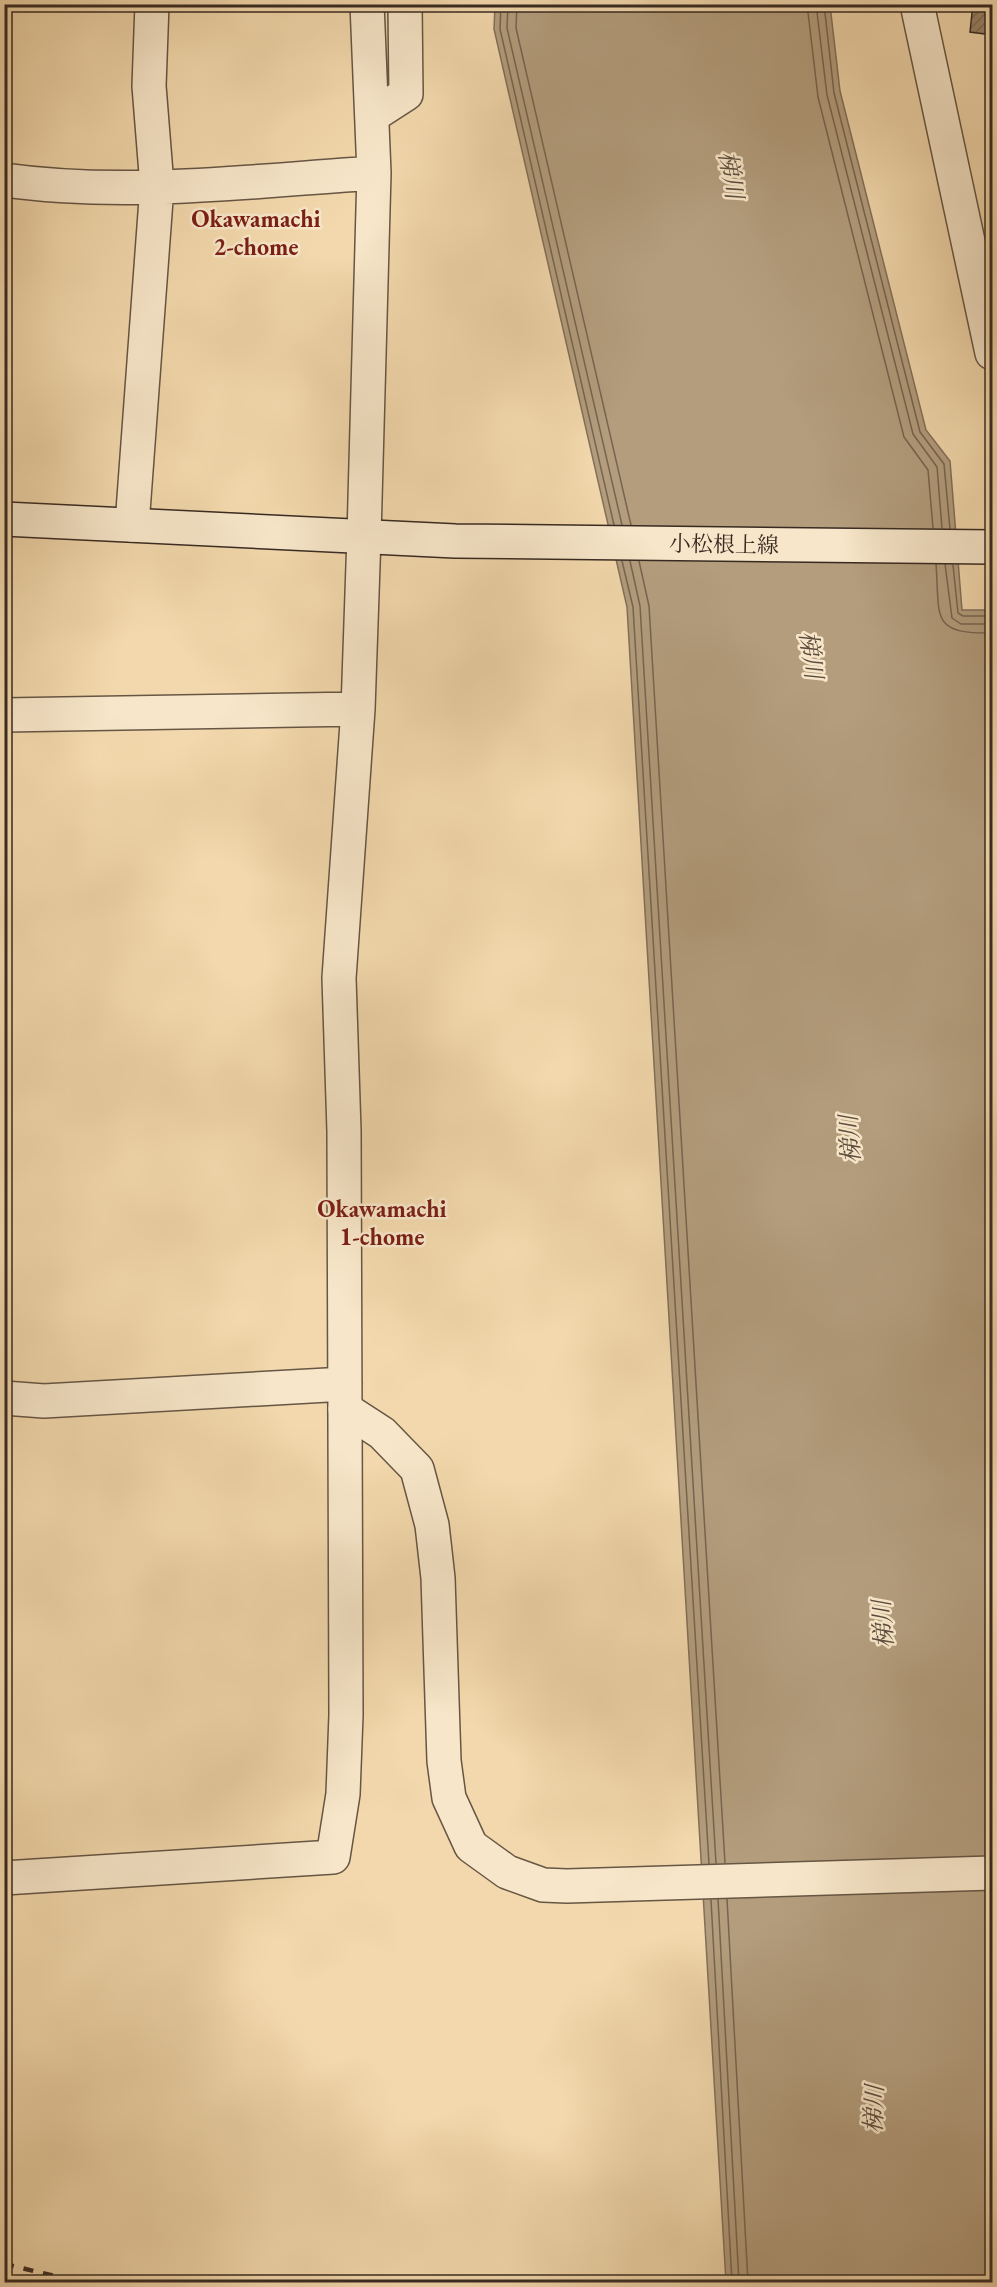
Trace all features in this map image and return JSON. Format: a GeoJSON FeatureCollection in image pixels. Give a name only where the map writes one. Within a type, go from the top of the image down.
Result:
{"type":"FeatureCollection","features":[{"type":"Feature","properties":{"kind":"street"},"geometry":{"type":"LineString","coordinates":[[132,525],[158,186],[150,86],[152,4]]}},
{"type":"Feature","properties":{"kind":"street"},"geometry":{"type":"LineString","coordinates":[[4,1878],[333,1857],[344,1794],[345,1760],[344,1131],[339,978],[358,709],[364,536],[374,173],[367,4]]}},
{"type":"Feature","properties":{"kind":"street"},"geometry":{"type":"LineString","coordinates":[[372,116],[406,94],[405,4]]}},
{"type":"Feature","properties":{"kind":"street"},"geometry":{"type":"LineString","coordinates":[[917,4],[993,353]]}},
{"type":"Feature","properties":{"kind":"street"},"geometry":{"type":"LineString","coordinates":[[4,180],[49,186],[158,186],[374,173]]}},
{"type":"Feature","properties":{"kind":"street","name":"小松根上線"},"geometry":{"type":"LineString","coordinates":[[4,519],[455,541],[993,546]]}},
{"type":"Feature","properties":{"kind":"street"},"geometry":{"type":"LineString","coordinates":[[4,715],[358,709]]}},
{"type":"Feature","properties":{"kind":"street"},"geometry":{"type":"LineString","coordinates":[[4,1398],[44,1401],[345,1396],[417,1469],[432,1525],[438,1578],[444,1761],[449,1798],[471,1846],[507,1872],[543,1885],[567,1886],[993,1873]]}},
{"type":"Feature","properties":{"kind":"water","name":"梯川"},"geometry":{"type":"Polygon","coordinates":[[[495,5],[830,5],[840,91],[926,430],[950,461],[962,610],[992,610],[992,2282],[726,2282],[627,607],[494,29],[495,5]]]}},
{"type":"Feature","properties":{"kind":"building"},"geometry":{"type":"Polygon","coordinates":[[[973,4],[992,4],[992,35],[970,32],[973,4]]]}},
{"type":"Feature","properties":{"kind":"railway"},"geometry":{"type":"LineString","coordinates":[[4,2264],[81,2282]]}},
{"type":"Feature","properties":{"kind":"district","name":"Okawamachi 2-chome"},"geometry":{"type":"Point","coordinates":[256,233]}},
{"type":"Feature","properties":{"kind":"district","name":"Okawamachi 1-chome"},"geometry":{"type":"Point","coordinates":[382,1223]}}]}
